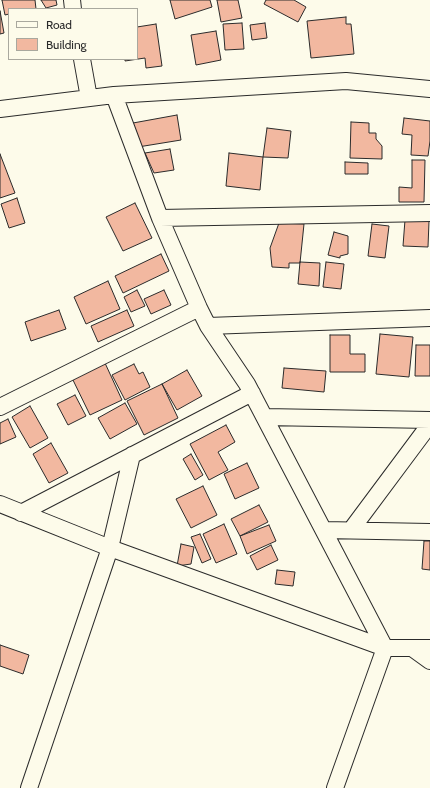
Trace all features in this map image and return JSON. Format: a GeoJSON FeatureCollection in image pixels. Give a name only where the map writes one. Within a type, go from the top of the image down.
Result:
{"type":"FeatureCollection","features":[{"type":"Feature","properties":{"kind":"street"},"geometry":{"type":"LineString","coordinates":[[82,60],[89,98]]}},
{"type":"Feature","properties":{"kind":"street"},"geometry":{"type":"LineString","coordinates":[[0,109],[114,95],[346,81],[430,89]]}},
{"type":"Feature","properties":{"kind":"street"},"geometry":{"type":"LineString","coordinates":[[114,95],[160,218],[199,308],[208,326],[252,393],[385,648],[335,788]]}},
{"type":"Feature","properties":{"kind":"street"},"geometry":{"type":"LineString","coordinates":[[160,218],[430,213]]}},
{"type":"Feature","properties":{"kind":"street"},"geometry":{"type":"LineString","coordinates":[[0,407],[199,308]]}},
{"type":"Feature","properties":{"kind":"street"},"geometry":{"type":"LineString","coordinates":[[208,326],[430,318]]}},
{"type":"Feature","properties":{"kind":"street"},"geometry":{"type":"LineString","coordinates":[[21,512],[252,393]]}},
{"type":"Feature","properties":{"kind":"street"},"geometry":{"type":"LineString","coordinates":[[265,417],[430,420]]}},
{"type":"Feature","properties":{"kind":"street"},"geometry":{"type":"LineString","coordinates":[[350,530],[430,424]]}},
{"type":"Feature","properties":{"kind":"street"},"geometry":{"type":"LineString","coordinates":[[29,788],[110,548],[132,455]]}},
{"type":"Feature","properties":{"kind":"street"},"geometry":{"type":"LineString","coordinates":[[0,504],[110,548],[385,648],[430,648]]}},
{"type":"Feature","properties":{"kind":"street"},"geometry":{"type":"LineString","coordinates":[[324,530],[430,532]]}},
{"type":"Feature","properties":{"kind":"street"},"geometry":{"type":"LineString","coordinates":[[412,648],[430,662]]}},
{"type":"Feature","properties":{"kind":"building"},"geometry":{"type":"Polygon","coordinates":[[[2,0],[35,0],[36,8],[8,8],[8,14],[5,15],[2,0]]]}},
{"type":"Feature","properties":{"kind":"building"},"geometry":{"type":"Polygon","coordinates":[[[41,0],[56,0],[57,5],[46,8],[41,0]]]}},
{"type":"Feature","properties":{"kind":"building"},"geometry":{"type":"Polygon","coordinates":[[[170,0],[210,0],[212,7],[175,19],[170,0]]]}},
{"type":"Feature","properties":{"kind":"building"},"geometry":{"type":"Polygon","coordinates":[[[217,0],[238,0],[242,18],[221,22],[217,0]]]}},
{"type":"Feature","properties":{"kind":"building"},"geometry":{"type":"Polygon","coordinates":[[[266,0],[294,0],[306,7],[298,22],[264,4],[266,0]]]}},
{"type":"Feature","properties":{"kind":"building"},"geometry":{"type":"Polygon","coordinates":[[[0,11],[4,33],[0,34],[0,11]]]}},
{"type":"Feature","properties":{"kind":"building"},"geometry":{"type":"Polygon","coordinates":[[[346,17],[346,24],[351,24],[354,54],[311,58],[307,21],[346,17]]]}},
{"type":"Feature","properties":{"kind":"building"},"geometry":{"type":"Polygon","coordinates":[[[242,23],[244,49],[225,50],[223,24],[242,23]]]}},
{"type":"Feature","properties":{"kind":"building"},"geometry":{"type":"Polygon","coordinates":[[[265,23],[267,38],[252,40],[250,25],[265,23]]]}},
{"type":"Feature","properties":{"kind":"building"},"geometry":{"type":"Polygon","coordinates":[[[156,24],[162,66],[146,68],[145,58],[138,59],[138,27],[156,24]]]}},
{"type":"Feature","properties":{"kind":"building"},"geometry":{"type":"Polygon","coordinates":[[[216,31],[221,60],[196,65],[191,35],[216,31]]]}},
{"type":"Feature","properties":{"kind":"building"},"geometry":{"type":"Polygon","coordinates":[[[177,115],[181,140],[138,147],[133,123],[177,115]]]}},
{"type":"Feature","properties":{"kind":"building"},"geometry":{"type":"Polygon","coordinates":[[[404,118],[430,121],[428,156],[411,155],[412,135],[402,134],[404,118]]]}},
{"type":"Feature","properties":{"kind":"building"},"geometry":{"type":"Polygon","coordinates":[[[351,122],[369,123],[369,133],[376,133],[376,139],[382,146],[382,159],[350,158],[351,122]]]}},
{"type":"Feature","properties":{"kind":"building"},"geometry":{"type":"Polygon","coordinates":[[[267,128],[291,131],[288,158],[263,157],[267,128]]]}},
{"type":"Feature","properties":{"kind":"building"},"geometry":{"type":"Polygon","coordinates":[[[170,149],[174,170],[154,173],[145,153],[170,149]]]}},
{"type":"Feature","properties":{"kind":"building"},"geometry":{"type":"Polygon","coordinates":[[[229,153],[263,157],[260,190],[226,186],[229,153]]]}},
{"type":"Feature","properties":{"kind":"building"},"geometry":{"type":"Polygon","coordinates":[[[0,154],[15,193],[0,198],[0,154]]]}},
{"type":"Feature","properties":{"kind":"building"},"geometry":{"type":"Polygon","coordinates":[[[412,160],[425,160],[424,202],[399,202],[399,187],[412,188],[412,160]]]}},
{"type":"Feature","properties":{"kind":"building"},"geometry":{"type":"Polygon","coordinates":[[[345,162],[368,163],[368,174],[345,174],[345,162]]]}},
{"type":"Feature","properties":{"kind":"building"},"geometry":{"type":"Polygon","coordinates":[[[17,198],[25,223],[9,228],[1,204],[17,198]]]}},
{"type":"Feature","properties":{"kind":"building"},"geometry":{"type":"Polygon","coordinates":[[[135,203],[152,238],[123,251],[106,217],[135,203]]]}},
{"type":"Feature","properties":{"kind":"building"},"geometry":{"type":"Polygon","coordinates":[[[405,220],[429,221],[428,247],[403,246],[405,220]]]}},
{"type":"Feature","properties":{"kind":"building"},"geometry":{"type":"Polygon","coordinates":[[[279,223],[304,224],[300,263],[289,263],[289,268],[272,267],[270,248],[279,223]]]}},
{"type":"Feature","properties":{"kind":"building"},"geometry":{"type":"Polygon","coordinates":[[[372,224],[389,226],[385,258],[368,256],[372,224]]]}},
{"type":"Feature","properties":{"kind":"building"},"geometry":{"type":"Polygon","coordinates":[[[334,232],[348,236],[348,254],[340,256],[340,258],[328,255],[334,232]]]}},
{"type":"Feature","properties":{"kind":"building"},"geometry":{"type":"Polygon","coordinates":[[[161,254],[169,271],[123,293],[115,276],[161,254]]]}},
{"type":"Feature","properties":{"kind":"building"},"geometry":{"type":"Polygon","coordinates":[[[300,262],[320,263],[319,286],[298,284],[300,262]]]}},
{"type":"Feature","properties":{"kind":"building"},"geometry":{"type":"Polygon","coordinates":[[[326,262],[344,264],[341,289],[323,287],[326,262]]]}},
{"type":"Feature","properties":{"kind":"building"},"geometry":{"type":"Polygon","coordinates":[[[108,281],[120,309],[86,324],[74,297],[108,281]]]}},
{"type":"Feature","properties":{"kind":"building"},"geometry":{"type":"Polygon","coordinates":[[[137,290],[145,306],[131,312],[124,297],[137,290]]]}},
{"type":"Feature","properties":{"kind":"building"},"geometry":{"type":"Polygon","coordinates":[[[164,290],[171,305],[151,314],[144,299],[164,290]]]}},
{"type":"Feature","properties":{"kind":"building"},"geometry":{"type":"Polygon","coordinates":[[[59,310],[66,329],[31,341],[25,322],[59,310]]]}},
{"type":"Feature","properties":{"kind":"building"},"geometry":{"type":"Polygon","coordinates":[[[127,310],[134,326],[98,342],[91,326],[127,310]]]}},
{"type":"Feature","properties":{"kind":"building"},"geometry":{"type":"Polygon","coordinates":[[[380,334],[413,337],[409,377],[376,374],[380,334]]]}},
{"type":"Feature","properties":{"kind":"building"},"geometry":{"type":"Polygon","coordinates":[[[330,335],[350,335],[350,354],[365,354],[365,372],[330,372],[330,335]]]}},
{"type":"Feature","properties":{"kind":"building"},"geometry":{"type":"Polygon","coordinates":[[[416,345],[430,345],[430,376],[415,376],[416,345]]]}},
{"type":"Feature","properties":{"kind":"building"},"geometry":{"type":"Polygon","coordinates":[[[105,363],[122,400],[90,415],[72,378],[105,363]]]}},
{"type":"Feature","properties":{"kind":"building"},"geometry":{"type":"Polygon","coordinates":[[[134,364],[139,374],[143,372],[150,387],[125,400],[112,375],[134,364]]]}},
{"type":"Feature","properties":{"kind":"building"},"geometry":{"type":"Polygon","coordinates":[[[284,368],[326,371],[324,392],[282,388],[284,368]]]}},
{"type":"Feature","properties":{"kind":"building"},"geometry":{"type":"Polygon","coordinates":[[[187,370],[202,396],[177,410],[162,384],[187,370]]]}},
{"type":"Feature","properties":{"kind":"building"},"geometry":{"type":"Polygon","coordinates":[[[162,384],[178,418],[144,435],[127,401],[162,384]]]}},
{"type":"Feature","properties":{"kind":"building"},"geometry":{"type":"Polygon","coordinates":[[[75,395],[86,416],[68,425],[57,404],[75,395]]]}},
{"type":"Feature","properties":{"kind":"building"},"geometry":{"type":"Polygon","coordinates":[[[125,403],[137,424],[110,439],[98,418],[125,403]]]}},
{"type":"Feature","properties":{"kind":"building"},"geometry":{"type":"Polygon","coordinates":[[[30,406],[48,438],[30,448],[12,417],[30,406]]]}},
{"type":"Feature","properties":{"kind":"building"},"geometry":{"type":"Polygon","coordinates":[[[8,419],[16,437],[0,444],[0,423],[8,419]]]}},
{"type":"Feature","properties":{"kind":"building"},"geometry":{"type":"Polygon","coordinates":[[[226,425],[235,442],[218,452],[228,470],[209,480],[190,444],[226,425]]]}},
{"type":"Feature","properties":{"kind":"building"},"geometry":{"type":"Polygon","coordinates":[[[51,443],[68,473],[49,483],[33,454],[51,443]]]}},
{"type":"Feature","properties":{"kind":"building"},"geometry":{"type":"Polygon","coordinates":[[[191,454],[203,475],[195,480],[183,459],[191,454]]]}},
{"type":"Feature","properties":{"kind":"building"},"geometry":{"type":"Polygon","coordinates":[[[247,463],[259,488],[235,499],[224,474],[247,463]]]}},
{"type":"Feature","properties":{"kind":"building"},"geometry":{"type":"Polygon","coordinates":[[[203,486],[217,515],[191,528],[176,499],[203,486]]]}},
{"type":"Feature","properties":{"kind":"building"},"geometry":{"type":"Polygon","coordinates":[[[259,505],[268,522],[240,536],[231,519],[259,505]]]}},
{"type":"Feature","properties":{"kind":"building"},"geometry":{"type":"Polygon","coordinates":[[[224,524],[237,554],[216,563],[203,534],[224,524]]]}},
{"type":"Feature","properties":{"kind":"building"},"geometry":{"type":"Polygon","coordinates":[[[269,525],[276,541],[247,554],[240,536],[269,525]]]}},
{"type":"Feature","properties":{"kind":"building"},"geometry":{"type":"Polygon","coordinates":[[[200,534],[211,559],[202,563],[191,537],[200,534]]]}},
{"type":"Feature","properties":{"kind":"building"},"geometry":{"type":"Polygon","coordinates":[[[424,541],[430,541],[430,570],[422,569],[424,541]]]}},
{"type":"Feature","properties":{"kind":"building"},"geometry":{"type":"Polygon","coordinates":[[[181,544],[194,547],[191,564],[177,566],[181,544]]]}},
{"type":"Feature","properties":{"kind":"building"},"geometry":{"type":"Polygon","coordinates":[[[271,545],[278,560],[257,570],[250,556],[271,545]]]}},
{"type":"Feature","properties":{"kind":"building"},"geometry":{"type":"Polygon","coordinates":[[[277,570],[295,572],[293,586],[275,584],[277,570]]]}},
{"type":"Feature","properties":{"kind":"building"},"geometry":{"type":"Polygon","coordinates":[[[0,645],[29,655],[23,674],[0,666],[0,645]]]}}]}
